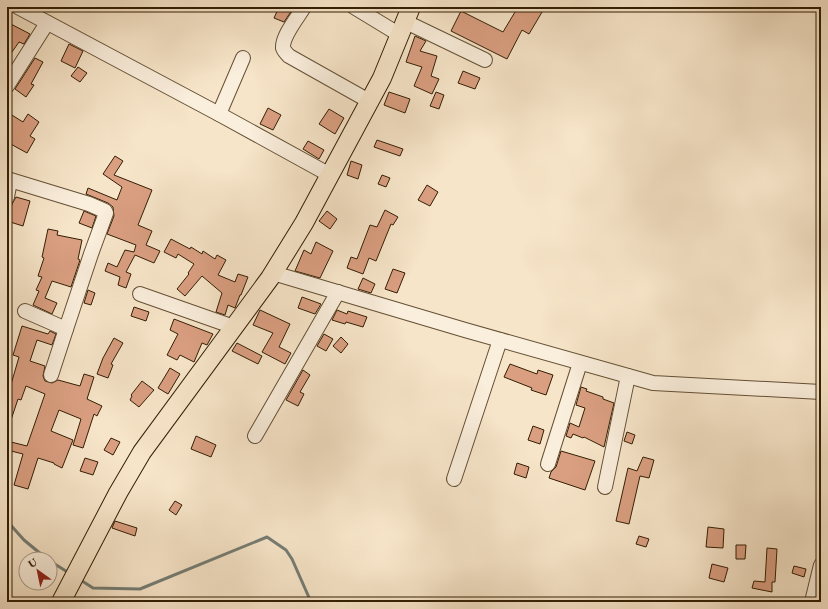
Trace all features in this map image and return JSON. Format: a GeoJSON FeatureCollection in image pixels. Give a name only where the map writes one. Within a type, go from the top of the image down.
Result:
{"type":"FeatureCollection","features":[{"type":"Feature","properties":{"kind":"main road"},"geometry":{"type":"LineString","coordinates":[[60,602],[142,452],[234,328],[273,272],[304,223],[382,78],[405,21]]}},
{"type":"Feature","properties":{"kind":"street"},"geometry":{"type":"LineString","coordinates":[[18,7],[330,175]]}},
{"type":"Feature","properties":{"kind":"street"},"geometry":{"type":"LineString","coordinates":[[304,7],[286,37],[283,48],[285,53],[369,101]]}},
{"type":"Feature","properties":{"kind":"street"},"geometry":{"type":"LineString","coordinates":[[354,7],[405,21],[485,60]]}},
{"type":"Feature","properties":{"kind":"street"},"geometry":{"type":"LineString","coordinates":[[9,78],[47,23]]}},
{"type":"Feature","properties":{"kind":"street"},"geometry":{"type":"LineString","coordinates":[[219,114],[243,58]]}},
{"type":"Feature","properties":{"kind":"street"},"geometry":{"type":"LineString","coordinates":[[7,197],[9,180],[89,204],[106,212],[51,374]]}},
{"type":"Feature","properties":{"kind":"street"},"geometry":{"type":"LineString","coordinates":[[273,272],[500,340],[653,383],[821,392]]}},
{"type":"Feature","properties":{"kind":"street"},"geometry":{"type":"LineString","coordinates":[[255,436],[338,292]]}},
{"type":"Feature","properties":{"kind":"street"},"geometry":{"type":"LineString","coordinates":[[140,294],[234,328]]}},
{"type":"Feature","properties":{"kind":"street"},"geometry":{"type":"LineString","coordinates":[[25,311],[66,329]]}},
{"type":"Feature","properties":{"kind":"street"},"geometry":{"type":"LineString","coordinates":[[454,479],[500,340]]}},
{"type":"Feature","properties":{"kind":"street"},"geometry":{"type":"LineString","coordinates":[[548,464],[580,362]]}},
{"type":"Feature","properties":{"kind":"street"},"geometry":{"type":"LineString","coordinates":[[605,487],[628,376]]}},
{"type":"Feature","properties":{"kind":"street"},"geometry":{"type":"LineString","coordinates":[[812,602],[821,565]]}},
{"type":"Feature","properties":{"kind":"building"},"geometry":{"type":"Polygon","coordinates":[[[279,7],[294,7],[284,22],[274,18],[279,7]]]}},
{"type":"Feature","properties":{"kind":"building"},"geometry":{"type":"Polygon","coordinates":[[[518,7],[545,7],[529,34],[522,30],[507,59],[451,31],[461,11],[503,32],[518,7]]]}},
{"type":"Feature","properties":{"kind":"building"},"geometry":{"type":"Polygon","coordinates":[[[7,22],[30,34],[24,44],[19,42],[7,59],[7,22]]]}},
{"type":"Feature","properties":{"kind":"building"},"geometry":{"type":"Polygon","coordinates":[[[415,36],[426,41],[420,51],[437,56],[431,76],[439,79],[432,94],[414,86],[422,67],[406,62],[415,36]]]}},
{"type":"Feature","properties":{"kind":"building"},"geometry":{"type":"Polygon","coordinates":[[[69,44],[83,51],[75,68],[61,61],[69,44]]]}},
{"type":"Feature","properties":{"kind":"building"},"geometry":{"type":"Polygon","coordinates":[[[35,58],[43,62],[31,84],[34,85],[26,97],[15,89],[35,58]]]}},
{"type":"Feature","properties":{"kind":"building"},"geometry":{"type":"Polygon","coordinates":[[[78,67],[87,73],[80,82],[71,76],[78,67]]]}},
{"type":"Feature","properties":{"kind":"building"},"geometry":{"type":"Polygon","coordinates":[[[463,71],[480,78],[475,89],[458,83],[463,71]]]}},
{"type":"Feature","properties":{"kind":"building"},"geometry":{"type":"Polygon","coordinates":[[[389,92],[410,99],[405,113],[384,105],[389,92]]]}},
{"type":"Feature","properties":{"kind":"building"},"geometry":{"type":"Polygon","coordinates":[[[436,92],[444,95],[439,109],[430,106],[436,92]]]}},
{"type":"Feature","properties":{"kind":"building"},"geometry":{"type":"Polygon","coordinates":[[[268,108],[281,115],[273,130],[260,124],[268,108]]]}},
{"type":"Feature","properties":{"kind":"building"},"geometry":{"type":"Polygon","coordinates":[[[329,109],[344,118],[335,134],[319,124],[329,109]]]}},
{"type":"Feature","properties":{"kind":"building"},"geometry":{"type":"Polygon","coordinates":[[[7,112],[23,122],[28,114],[39,122],[30,136],[35,139],[27,153],[7,142],[7,112]]]}},
{"type":"Feature","properties":{"kind":"building"},"geometry":{"type":"Polygon","coordinates":[[[377,140],[403,149],[400,156],[374,147],[377,140]]]}},
{"type":"Feature","properties":{"kind":"building"},"geometry":{"type":"Polygon","coordinates":[[[308,141],[324,150],[319,159],[303,149],[308,141]]]}},
{"type":"Feature","properties":{"kind":"building"},"geometry":{"type":"Polygon","coordinates":[[[115,156],[123,161],[114,175],[152,190],[138,225],[152,231],[146,245],[160,251],[154,263],[135,255],[126,272],[131,274],[126,288],[118,285],[120,277],[105,271],[108,263],[117,267],[125,250],[134,252],[136,245],[107,234],[114,216],[113,207],[108,203],[86,194],[88,188],[117,200],[122,187],[103,174],[115,156]]]}},
{"type":"Feature","properties":{"kind":"building"},"geometry":{"type":"Polygon","coordinates":[[[351,161],[362,165],[358,179],[347,175],[351,161]]]}},
{"type":"Feature","properties":{"kind":"building"},"geometry":{"type":"Polygon","coordinates":[[[382,175],[390,178],[386,187],[378,184],[382,175]]]}},
{"type":"Feature","properties":{"kind":"building"},"geometry":{"type":"Polygon","coordinates":[[[427,185],[438,192],[430,206],[418,200],[427,185]]]}},
{"type":"Feature","properties":{"kind":"building"},"geometry":{"type":"Polygon","coordinates":[[[16,197],[30,201],[23,226],[7,221],[12,204],[16,197]]]}},
{"type":"Feature","properties":{"kind":"building"},"geometry":{"type":"Polygon","coordinates":[[[385,210],[398,217],[393,225],[391,224],[376,261],[369,258],[363,274],[347,268],[351,257],[357,259],[370,225],[377,227],[385,210]]]}},
{"type":"Feature","properties":{"kind":"building"},"geometry":{"type":"Polygon","coordinates":[[[84,211],[96,216],[92,228],[79,223],[84,211]]]}},
{"type":"Feature","properties":{"kind":"building"},"geometry":{"type":"Polygon","coordinates":[[[327,211],[337,219],[330,229],[319,221],[327,211]]]}},
{"type":"Feature","properties":{"kind":"building"},"geometry":{"type":"Polygon","coordinates":[[[48,229],[58,231],[57,235],[82,240],[78,259],[80,260],[71,287],[52,281],[45,298],[57,303],[52,314],[33,305],[39,291],[36,290],[42,277],[38,276],[44,258],[42,257],[48,229]]]}},
{"type":"Feature","properties":{"kind":"building"},"geometry":{"type":"Polygon","coordinates":[[[171,239],[190,249],[191,247],[202,254],[203,251],[215,259],[217,255],[226,260],[218,275],[235,282],[238,274],[248,277],[235,308],[228,305],[225,315],[216,312],[222,293],[202,276],[185,296],[177,289],[189,274],[188,273],[194,264],[178,254],[176,258],[164,252],[171,239]]]}},
{"type":"Feature","properties":{"kind":"building"},"geometry":{"type":"Polygon","coordinates":[[[316,242],[333,251],[320,278],[295,271],[304,250],[311,254],[316,242]]]}},
{"type":"Feature","properties":{"kind":"building"},"geometry":{"type":"Polygon","coordinates":[[[393,269],[405,273],[397,293],[385,289],[393,269]]]}},
{"type":"Feature","properties":{"kind":"building"},"geometry":{"type":"Polygon","coordinates":[[[363,278],[375,284],[371,293],[358,289],[363,278]]]}},
{"type":"Feature","properties":{"kind":"building"},"geometry":{"type":"Polygon","coordinates":[[[88,290],[95,293],[91,305],[84,303],[88,290]]]}},
{"type":"Feature","properties":{"kind":"building"},"geometry":{"type":"Polygon","coordinates":[[[302,297],[321,304],[315,314],[298,308],[302,297]]]}},
{"type":"Feature","properties":{"kind":"building"},"geometry":{"type":"Polygon","coordinates":[[[134,307],[149,312],[146,321],[131,316],[134,307]]]}},
{"type":"Feature","properties":{"kind":"building"},"geometry":{"type":"Polygon","coordinates":[[[260,310],[290,324],[279,347],[291,353],[285,364],[262,352],[273,333],[253,325],[260,310]]]}},
{"type":"Feature","properties":{"kind":"building"},"geometry":{"type":"Polygon","coordinates":[[[337,310],[347,314],[348,311],[367,317],[363,327],[332,320],[337,310]]]}},
{"type":"Feature","properties":{"kind":"building"},"geometry":{"type":"Polygon","coordinates":[[[174,319],[213,334],[207,345],[202,343],[194,362],[180,355],[177,360],[167,355],[178,334],[170,330],[174,319]]]}},
{"type":"Feature","properties":{"kind":"building"},"geometry":{"type":"Polygon","coordinates":[[[22,326],[48,334],[50,331],[56,334],[52,345],[37,340],[30,361],[45,366],[43,376],[45,381],[52,383],[58,380],[80,386],[84,374],[94,377],[87,399],[102,406],[97,416],[94,414],[83,448],[73,445],[81,419],[59,410],[51,431],[73,440],[62,468],[54,463],[38,458],[28,489],[14,485],[23,454],[7,450],[7,441],[27,446],[45,394],[26,386],[21,400],[18,399],[9,426],[7,426],[7,398],[19,357],[13,355],[22,326]]]}},
{"type":"Feature","properties":{"kind":"building"},"geometry":{"type":"Polygon","coordinates":[[[324,334],[333,339],[326,351],[317,346],[324,334]]]}},
{"type":"Feature","properties":{"kind":"building"},"geometry":{"type":"Polygon","coordinates":[[[341,337],[348,344],[341,353],[333,346],[341,337]]]}},
{"type":"Feature","properties":{"kind":"building"},"geometry":{"type":"Polygon","coordinates":[[[114,338],[123,343],[111,364],[113,365],[108,378],[97,374],[103,358],[114,338]]]}},
{"type":"Feature","properties":{"kind":"building"},"geometry":{"type":"Polygon","coordinates":[[[237,343],[262,356],[258,364],[232,351],[237,343]]]}},
{"type":"Feature","properties":{"kind":"building"},"geometry":{"type":"Polygon","coordinates":[[[510,364],[537,374],[538,370],[553,375],[546,395],[531,390],[532,388],[504,377],[510,364]]]}},
{"type":"Feature","properties":{"kind":"building"},"geometry":{"type":"Polygon","coordinates":[[[170,368],[180,374],[168,394],[158,388],[170,368]]]}},
{"type":"Feature","properties":{"kind":"building"},"geometry":{"type":"Polygon","coordinates":[[[303,370],[310,375],[300,392],[304,394],[298,406],[286,400],[303,370]]]}},
{"type":"Feature","properties":{"kind":"building"},"geometry":{"type":"Polygon","coordinates":[[[142,381],[154,390],[139,407],[130,400],[131,395],[142,381]]]}},
{"type":"Feature","properties":{"kind":"building"},"geometry":{"type":"Polygon","coordinates":[[[581,387],[587,389],[586,391],[614,403],[604,447],[584,437],[583,438],[573,434],[571,438],[566,436],[570,423],[579,427],[585,408],[576,405],[581,387]]]}},
{"type":"Feature","properties":{"kind":"building"},"geometry":{"type":"Polygon","coordinates":[[[533,426],[544,430],[540,444],[528,440],[533,426]]]}},
{"type":"Feature","properties":{"kind":"building"},"geometry":{"type":"Polygon","coordinates":[[[627,432],[635,435],[632,444],[624,441],[627,432]]]}},
{"type":"Feature","properties":{"kind":"building"},"geometry":{"type":"Polygon","coordinates":[[[196,436],[216,445],[211,457],[191,449],[196,436]]]}},
{"type":"Feature","properties":{"kind":"building"},"geometry":{"type":"Polygon","coordinates":[[[111,438],[120,442],[113,455],[104,450],[111,438]]]}},
{"type":"Feature","properties":{"kind":"building"},"geometry":{"type":"Polygon","coordinates":[[[561,451],[595,461],[585,490],[549,478],[551,472],[556,467],[561,451]]]}},
{"type":"Feature","properties":{"kind":"building"},"geometry":{"type":"Polygon","coordinates":[[[643,457],[654,460],[649,478],[640,476],[629,524],[616,521],[628,468],[637,471],[643,457]]]}},
{"type":"Feature","properties":{"kind":"building"},"geometry":{"type":"Polygon","coordinates":[[[85,458],[98,462],[93,475],[80,471],[85,458]]]}},
{"type":"Feature","properties":{"kind":"building"},"geometry":{"type":"Polygon","coordinates":[[[517,463],[529,467],[526,478],[514,474],[517,463]]]}},
{"type":"Feature","properties":{"kind":"building"},"geometry":{"type":"Polygon","coordinates":[[[175,501],[182,505],[176,515],[169,510],[175,501]]]}},
{"type":"Feature","properties":{"kind":"building"},"geometry":{"type":"Polygon","coordinates":[[[115,521],[137,528],[135,536],[112,528],[115,521]]]}},
{"type":"Feature","properties":{"kind":"building"},"geometry":{"type":"Polygon","coordinates":[[[708,527],[724,529],[723,548],[706,547],[708,527]]]}},
{"type":"Feature","properties":{"kind":"building"},"geometry":{"type":"Polygon","coordinates":[[[639,536],[649,539],[646,547],[636,544],[639,536]]]}},
{"type":"Feature","properties":{"kind":"building"},"geometry":{"type":"Polygon","coordinates":[[[736,545],[746,545],[745,559],[736,559],[736,545]]]}},
{"type":"Feature","properties":{"kind":"building"},"geometry":{"type":"Polygon","coordinates":[[[767,548],[777,549],[775,582],[772,582],[772,592],[752,588],[754,581],[765,582],[767,548]]]}},
{"type":"Feature","properties":{"kind":"building"},"geometry":{"type":"Polygon","coordinates":[[[712,564],[728,568],[724,582],[709,578],[712,564]]]}},
{"type":"Feature","properties":{"kind":"building"},"geometry":{"type":"Polygon","coordinates":[[[794,566],[806,569],[804,577],[792,573],[794,566]]]}},
{"type":"Feature","properties":{"kind":"waterway"},"geometry":{"type":"LineString","coordinates":[[7,521],[24,540],[37,551]]}},
{"type":"Feature","properties":{"kind":"waterway"},"geometry":{"type":"LineString","coordinates":[[79,579],[93,588],[140,589],[267,537],[286,550],[292,559],[311,602]]}},
{"type":"Feature","properties":{"kind":"waterway"},"geometry":{"type":"LineString","coordinates":[[58,566],[69,573]]}}]}
